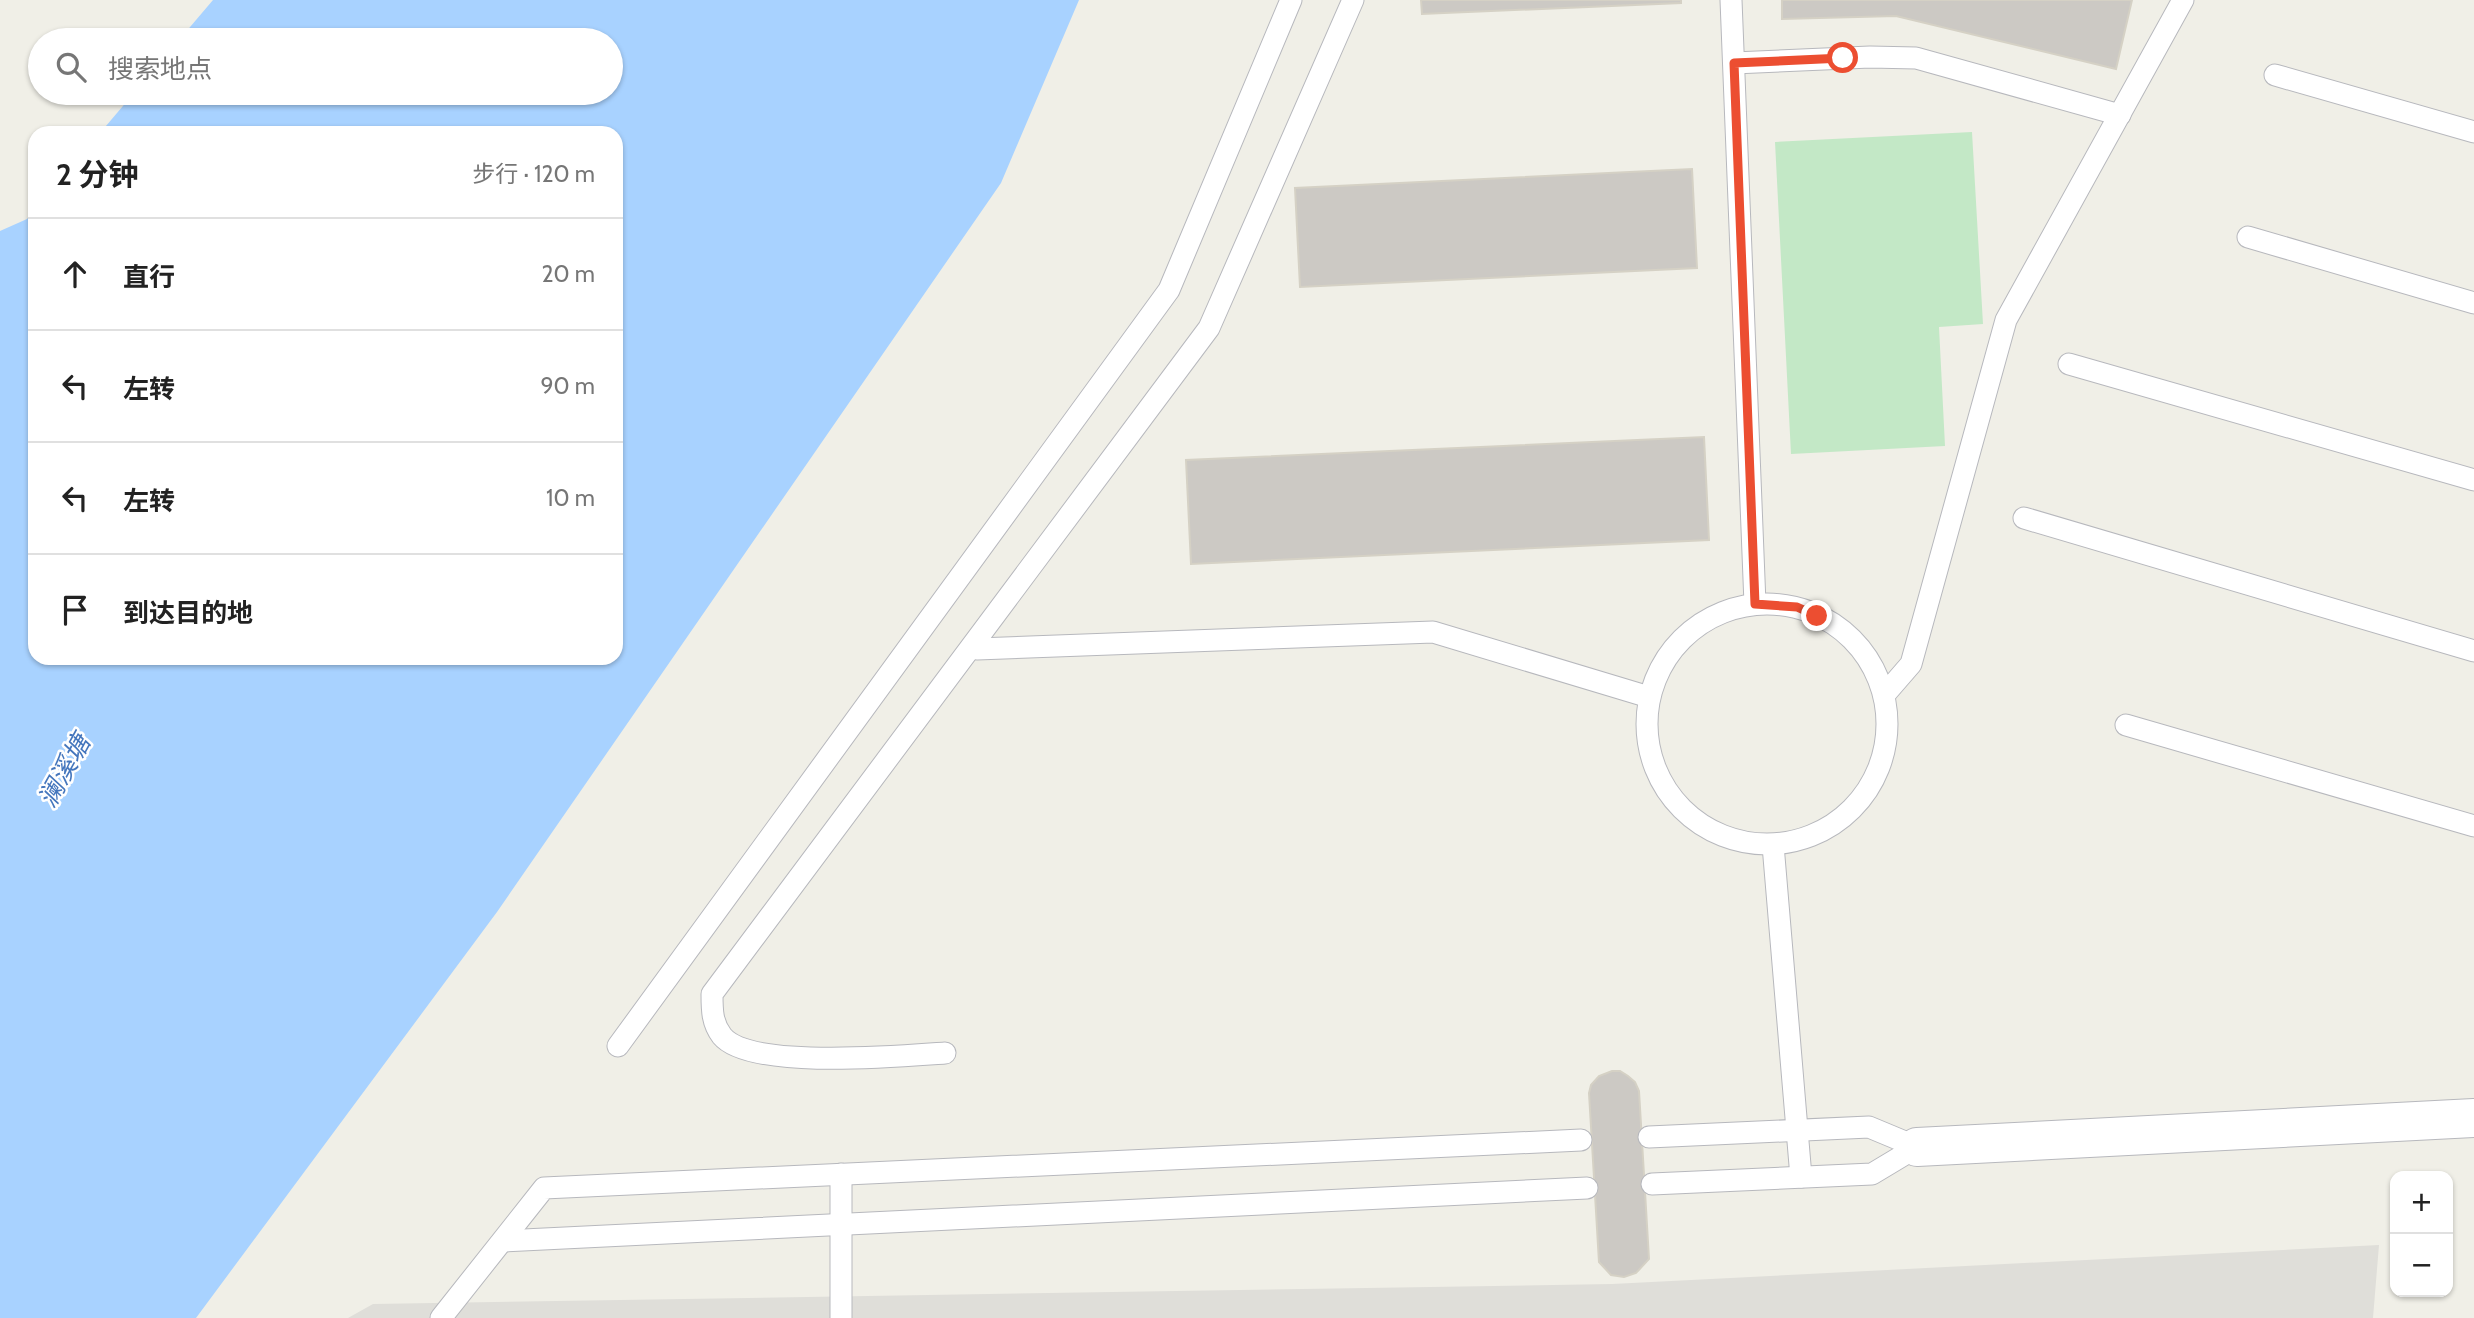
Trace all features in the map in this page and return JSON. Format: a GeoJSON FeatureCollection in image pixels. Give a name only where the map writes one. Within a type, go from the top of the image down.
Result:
{"type":"FeatureCollection","features":[{"type":"Feature","properties":{"kind":"street"},"geometry":{"type":"LineString","coordinates":[[1917,1147],[2474,1118]]}},
{"type":"Feature","properties":{"kind":"lane"},"geometry":{"type":"LineString","coordinates":[[618,1046],[1169,290],[1291,0]]}},
{"type":"Feature","properties":{"kind":"lane"},"geometry":{"type":"LineString","coordinates":[[945,1053],[845,1060],[754,1054],[723,1037],[711,1015],[712,995],[1209,328],[1353,0]]}},
{"type":"Feature","properties":{"kind":"lane"},"geometry":{"type":"LineString","coordinates":[[1731,0],[1755,604]]}},
{"type":"Feature","properties":{"kind":"lane"},"geometry":{"type":"LineString","coordinates":[[1885,694],[1911,664],[2006,320],[2183,0]]}},
{"type":"Feature","properties":{"kind":"lane"},"geometry":{"type":"LineString","coordinates":[[1734,63],[1870,57],[1916,58],[2120,115]]}},
{"type":"Feature","properties":{"kind":"lane"},"geometry":{"type":"LineString","coordinates":[[2275,75],[2474,132]]}},
{"type":"Feature","properties":{"kind":"lane"},"geometry":{"type":"LineString","coordinates":[[2248,237],[2474,303]]}},
{"type":"Feature","properties":{"kind":"lane"},"geometry":{"type":"LineString","coordinates":[[2069,364],[2474,480]]}},
{"type":"Feature","properties":{"kind":"lane"},"geometry":{"type":"LineString","coordinates":[[2024,518],[2474,651]]}},
{"type":"Feature","properties":{"kind":"lane"},"geometry":{"type":"LineString","coordinates":[[1755,604],[1797,607],[1837,624],[1867,655],[1885,694],[1889,737],[1877,777],[1851,812],[1815,836],[1773,845],[1736,841],[1702,826],[1674,802],[1655,769],[1647,733],[1649,697],[1664,662],[1687,634],[1719,613],[1755,604]]}},
{"type":"Feature","properties":{"kind":"lane"},"geometry":{"type":"LineString","coordinates":[[977,649],[1433,632],[1649,697]]}},
{"type":"Feature","properties":{"kind":"lane"},"geometry":{"type":"LineString","coordinates":[[2126,725],[2474,826]]}},
{"type":"Feature","properties":{"kind":"lane"},"geometry":{"type":"LineString","coordinates":[[1773,845],[1801,1177]]}},
{"type":"Feature","properties":{"kind":"lane"},"geometry":{"type":"LineString","coordinates":[[1648,1137],[1869,1126],[1917,1147]]}},
{"type":"Feature","properties":{"kind":"lane"},"geometry":{"type":"LineString","coordinates":[[441,1318],[544,1188],[1581,1140]]}},
{"type":"Feature","properties":{"kind":"lane"},"geometry":{"type":"LineString","coordinates":[[1652,1184],[1872,1174],[1917,1147]]}},
{"type":"Feature","properties":{"kind":"lane"},"geometry":{"type":"LineString","coordinates":[[841,1174],[841,1318]]}},
{"type":"Feature","properties":{"kind":"lane"},"geometry":{"type":"LineString","coordinates":[[503,1241],[1587,1188]]}},
{"type":"Feature","properties":{"kind":"shaded area"},"geometry":{"type":"Polygon","coordinates":[[[2379,1245],[2373,1318],[348,1318],[373,1304],[1612,1284],[2379,1245]]]}},
{"type":"Feature","properties":{"kind":"green space"},"geometry":{"type":"Polygon","coordinates":[[[1972,132],[1983,324],[1939,327],[1945,446],[1791,454],[1775,142],[1972,132]]]}},
{"type":"Feature","properties":{"kind":"water","name":"澜溪塘"},"geometry":{"type":"Polygon","coordinates":[[[213,0],[1079,0],[1001,183],[497,912],[196,1318],[0,1318],[0,231],[28,218],[28,665],[623,665],[623,126],[106,126],[124,105],[623,105],[623,28],[189,28],[213,0]]]}},
{"type":"Feature","properties":{"kind":"building"},"geometry":{"type":"Polygon","coordinates":[[[1421,0],[1681,0],[1681,3],[1422,14],[1421,0]]]}},
{"type":"Feature","properties":{"kind":"building"},"geometry":{"type":"Polygon","coordinates":[[[1782,0],[2132,0],[2116,69],[1896,16],[1782,19],[1782,0]]]}},
{"type":"Feature","properties":{"kind":"building"},"geometry":{"type":"Polygon","coordinates":[[[1692,169],[1697,268],[1300,287],[1295,188],[1692,169]]]}},
{"type":"Feature","properties":{"kind":"building"},"geometry":{"type":"Polygon","coordinates":[[[1704,437],[1709,540],[1191,564],[1186,460],[1704,437]]]}},
{"type":"Feature","properties":{"kind":"building"},"geometry":{"type":"Polygon","coordinates":[[[1620,1071],[1628,1076],[1639,1091],[1649,1259],[1636,1273],[1624,1277],[1611,1275],[1599,1262],[1589,1093],[1591,1085],[1599,1076],[1620,1071]]]}},
{"type":"Feature","properties":{"kind":"route"},"geometry":{"type":"LineString","coordinates":[[1817,616],[1797,607],[1755,604],[1734,63],[1843,58]]}}]}
